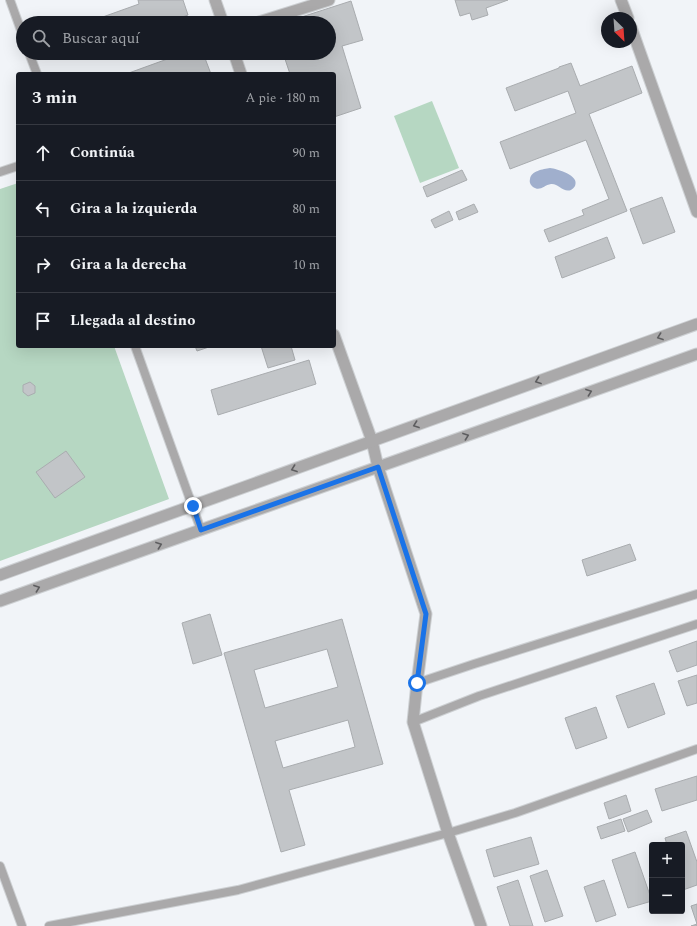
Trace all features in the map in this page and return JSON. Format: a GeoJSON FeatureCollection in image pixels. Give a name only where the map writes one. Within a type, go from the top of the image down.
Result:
{"type":"FeatureCollection","features":[{"type":"Feature","properties":{"kind":"street"},"geometry":{"type":"LineString","coordinates":[[215,0],[221,16]]}},
{"type":"Feature","properties":{"kind":"street"},"geometry":{"type":"LineString","coordinates":[[278,16],[329,0]]}},
{"type":"Feature","properties":{"kind":"street"},"geometry":{"type":"LineString","coordinates":[[621,0],[626,12]]}},
{"type":"Feature","properties":{"kind":"street"},"geometry":{"type":"LineString","coordinates":[[637,44],[697,212]]}},
{"type":"Feature","properties":{"kind":"street"},"geometry":{"type":"LineString","coordinates":[[236,60],[240,72]]}},
{"type":"Feature","properties":{"kind":"street"},"geometry":{"type":"LineString","coordinates":[[0,575],[697,324]]}},
{"type":"Feature","properties":{"kind":"street"},"geometry":{"type":"LineString","coordinates":[[336,341],[372,441],[378,467],[426,614],[413,722],[448,834],[481,926]]}},
{"type":"Feature","properties":{"kind":"street"},"geometry":{"type":"LineString","coordinates":[[0,601],[697,354]]}},
{"type":"Feature","properties":{"kind":"lane"},"geometry":{"type":"LineString","coordinates":[[10,0],[16,17]]}},
{"type":"Feature","properties":{"kind":"lane"},"geometry":{"type":"LineString","coordinates":[[32,60],[36,72]]}},
{"type":"Feature","properties":{"kind":"lane"},"geometry":{"type":"LineString","coordinates":[[0,172],[16,167]]}},
{"type":"Feature","properties":{"kind":"lane"},"geometry":{"type":"LineString","coordinates":[[136,348],[201,530]]}},
{"type":"Feature","properties":{"kind":"lane"},"geometry":{"type":"LineString","coordinates":[[417,683],[697,594]]}},
{"type":"Feature","properties":{"kind":"lane"},"geometry":{"type":"LineString","coordinates":[[413,722],[479,696],[697,624]]}},
{"type":"Feature","properties":{"kind":"lane"},"geometry":{"type":"LineString","coordinates":[[49,926],[238,890],[448,834],[697,749]]}},
{"type":"Feature","properties":{"kind":"lane"},"geometry":{"type":"LineString","coordinates":[[0,866],[22,926]]}},
{"type":"Feature","properties":{"kind":"green space"},"geometry":{"type":"Polygon","coordinates":[[[432,101],[459,168],[420,183],[394,116],[432,101]]]}},
{"type":"Feature","properties":{"kind":"green space"},"geometry":{"type":"Polygon","coordinates":[[[16,184],[16,348],[115,348],[169,499],[0,561],[0,189],[16,184]]]}},
{"type":"Feature","properties":{"kind":"water"},"geometry":{"type":"Polygon","coordinates":[[[550,168],[562,171],[571,176],[576,182],[575,187],[568,191],[554,184],[540,189],[531,185],[531,176],[533,174],[550,168]]]}},
{"type":"Feature","properties":{"kind":"building"},"geometry":{"type":"Polygon","coordinates":[[[138,0],[183,0],[188,15],[106,16],[139,4],[138,0]]]}},
{"type":"Feature","properties":{"kind":"building"},"geometry":{"type":"Polygon","coordinates":[[[455,0],[508,0],[486,8],[488,15],[472,20],[470,13],[460,16],[455,0]]]}},
{"type":"Feature","properties":{"kind":"building"},"geometry":{"type":"Polygon","coordinates":[[[351,1],[363,40],[342,46],[361,108],[336,116],[336,72],[289,72],[285,60],[336,60],[336,16],[305,16],[351,1]]]}},
{"type":"Feature","properties":{"kind":"building"},"geometry":{"type":"Polygon","coordinates":[[[165,60],[206,60],[210,72],[132,72],[165,60]]]}},
{"type":"Feature","properties":{"kind":"building"},"geometry":{"type":"Polygon","coordinates":[[[571,63],[580,86],[632,66],[642,93],[589,114],[627,211],[549,242],[544,230],[584,215],[582,210],[609,199],[586,140],[510,169],[500,142],[576,113],[568,91],[515,111],[506,88],[571,63]]]}},
{"type":"Feature","properties":{"kind":"building"},"geometry":{"type":"Polygon","coordinates":[[[462,170],[467,180],[427,197],[423,187],[462,170]]]}},
{"type":"Feature","properties":{"kind":"building"},"geometry":{"type":"Polygon","coordinates":[[[662,197],[675,232],[643,244],[630,209],[662,197]]]}},
{"type":"Feature","properties":{"kind":"building"},"geometry":{"type":"Polygon","coordinates":[[[474,204],[478,212],[459,220],[456,212],[474,204]]]}},
{"type":"Feature","properties":{"kind":"building"},"geometry":{"type":"Polygon","coordinates":[[[449,211],[453,220],[435,228],[431,220],[449,211]]]}},
{"type":"Feature","properties":{"kind":"building"},"geometry":{"type":"Polygon","coordinates":[[[607,237],[615,258],[562,278],[555,257],[607,237]]]}},
{"type":"Feature","properties":{"kind":"building"},"geometry":{"type":"Polygon","coordinates":[[[196,348],[206,348],[197,351],[196,348]]]}},
{"type":"Feature","properties":{"kind":"building"},"geometry":{"type":"Polygon","coordinates":[[[262,348],[292,348],[295,360],[268,368],[262,348]]]}},
{"type":"Feature","properties":{"kind":"building"},"geometry":{"type":"Polygon","coordinates":[[[309,360],[316,384],[218,415],[211,390],[309,360]]]}},
{"type":"Feature","properties":{"kind":"building"},"geometry":{"type":"Polygon","coordinates":[[[30,382],[35,386],[35,393],[28,396],[23,392],[23,385],[30,382]]]}},
{"type":"Feature","properties":{"kind":"building"},"geometry":{"type":"Polygon","coordinates":[[[66,451],[85,477],[55,498],[36,472],[66,451]]]}},
{"type":"Feature","properties":{"kind":"building"},"geometry":{"type":"Polygon","coordinates":[[[630,544],[636,560],[587,576],[582,560],[630,544]]]}},
{"type":"Feature","properties":{"kind":"building"},"geometry":{"type":"Polygon","coordinates":[[[210,614],[222,655],[193,664],[182,623],[210,614]]]}},
{"type":"Feature","properties":{"kind":"building"},"geometry":{"type":"Polygon","coordinates":[[[342,619],[383,764],[289,790],[305,845],[281,852],[224,653],[342,619]],[[327,649],[254,670],[265,708],[338,687],[327,649]],[[348,720],[275,741],[283,768],[355,747],[348,720]]]}},
{"type":"Feature","properties":{"kind":"building"},"geometry":{"type":"Polygon","coordinates":[[[697,641],[697,665],[677,672],[669,651],[697,641]]]}},
{"type":"Feature","properties":{"kind":"building"},"geometry":{"type":"Polygon","coordinates":[[[697,675],[697,703],[687,706],[678,681],[697,675]]]}},
{"type":"Feature","properties":{"kind":"building"},"geometry":{"type":"Polygon","coordinates":[[[654,683],[665,714],[628,728],[616,696],[654,683]]]}},
{"type":"Feature","properties":{"kind":"building"},"geometry":{"type":"Polygon","coordinates":[[[596,707],[607,738],[576,749],[565,718],[596,707]]]}},
{"type":"Feature","properties":{"kind":"building"},"geometry":{"type":"Polygon","coordinates":[[[697,776],[697,800],[662,811],[655,789],[697,776]]]}},
{"type":"Feature","properties":{"kind":"building"},"geometry":{"type":"Polygon","coordinates":[[[626,795],[631,811],[609,819],[604,803],[626,795]]]}},
{"type":"Feature","properties":{"kind":"building"},"geometry":{"type":"Polygon","coordinates":[[[647,810],[652,822],[628,832],[623,819],[647,810]]]}},
{"type":"Feature","properties":{"kind":"building"},"geometry":{"type":"Polygon","coordinates":[[[621,819],[625,831],[601,839],[597,827],[621,819]]]}},
{"type":"Feature","properties":{"kind":"building"},"geometry":{"type":"Polygon","coordinates":[[[686,831],[697,862],[697,885],[685,889],[685,842],[666,842],[665,838],[686,831]]]}},
{"type":"Feature","properties":{"kind":"building"},"geometry":{"type":"Polygon","coordinates":[[[531,837],[539,864],[494,877],[486,850],[531,837]]]}},
{"type":"Feature","properties":{"kind":"building"},"geometry":{"type":"Polygon","coordinates":[[[635,852],[649,892],[649,902],[628,908],[612,860],[635,852]]]}},
{"type":"Feature","properties":{"kind":"building"},"geometry":{"type":"Polygon","coordinates":[[[547,870],[563,916],[545,922],[530,876],[547,870]]]}},
{"type":"Feature","properties":{"kind":"building"},"geometry":{"type":"Polygon","coordinates":[[[518,880],[533,926],[510,926],[497,887],[518,880]]]}},
{"type":"Feature","properties":{"kind":"building"},"geometry":{"type":"Polygon","coordinates":[[[604,880],[616,915],[596,922],[584,887],[604,880]]]}},
{"type":"Feature","properties":{"kind":"building"},"geometry":{"type":"Polygon","coordinates":[[[697,904],[697,924],[691,906],[697,904]]]}},
{"type":"Feature","properties":{"kind":"route"},"geometry":{"type":"LineString","coordinates":[[193,506],[201,530],[378,467],[426,614],[417,683]]}}]}
